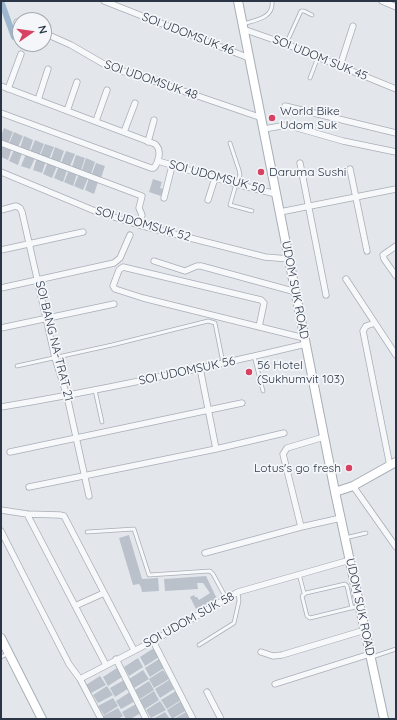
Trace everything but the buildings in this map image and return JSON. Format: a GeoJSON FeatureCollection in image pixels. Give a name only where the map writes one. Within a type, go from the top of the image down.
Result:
{"type":"FeatureCollection","features":[{"type":"Feature","properties":{"kind":"main road","name":"UDOM SUK ROAD"},"geometry":{"type":"LineString","coordinates":[[238,1],[335,492],[350,560],[356,607],[365,630],[384,719]]}},
{"type":"Feature","properties":{"kind":"main road"},"geometry":{"type":"LineString","coordinates":[[335,492],[353,486],[393,464]]}},
{"type":"Feature","properties":{"kind":"main road"},"geometry":{"type":"LineString","coordinates":[[1,638],[5,655],[42,719]]}},
{"type":"Feature","properties":{"kind":"street","name":"SOI UDOMSUK 46"},"geometry":{"type":"LineString","coordinates":[[104,1],[249,58]]}},
{"type":"Feature","properties":{"kind":"street"},"geometry":{"type":"LineString","coordinates":[[382,1],[396,7]]}},
{"type":"Feature","properties":{"kind":"street","name":"SOI UDOM SUK 45"},"geometry":{"type":"LineString","coordinates":[[243,26],[396,89]]}},
{"type":"Feature","properties":{"kind":"street"},"geometry":{"type":"LineString","coordinates":[[340,66],[353,26]]}},
{"type":"Feature","properties":{"kind":"street","name":"SOI UDOMSUK 48"},"geometry":{"type":"LineString","coordinates":[[52,37],[71,45],[109,67],[262,118]]}},
{"type":"Feature","properties":{"kind":"street"},"geometry":{"type":"LineString","coordinates":[[8,89],[21,54]]}},
{"type":"Feature","properties":{"kind":"street"},"geometry":{"type":"LineString","coordinates":[[38,100],[48,69]]}},
{"type":"Feature","properties":{"kind":"street"},"geometry":{"type":"LineString","coordinates":[[67,111],[78,82]]}},
{"type":"Feature","properties":{"kind":"street"},"geometry":{"type":"LineString","coordinates":[[1,86],[148,142],[158,147],[158,161],[154,168],[151,168],[1,113]]}},
{"type":"Feature","properties":{"kind":"street"},"geometry":{"type":"LineString","coordinates":[[96,121],[107,90]]}},
{"type":"Feature","properties":{"kind":"street"},"geometry":{"type":"LineString","coordinates":[[124,132],[135,103]]}},
{"type":"Feature","properties":{"kind":"street"},"geometry":{"type":"LineString","coordinates":[[285,106],[396,133]]}},
{"type":"Feature","properties":{"kind":"street"},"geometry":{"type":"LineString","coordinates":[[148,142],[154,120]]}},
{"type":"Feature","properties":{"kind":"street"},"geometry":{"type":"LineString","coordinates":[[264,129],[287,125],[343,141],[396,152]]}},
{"type":"Feature","properties":{"kind":"street"},"geometry":{"type":"LineString","coordinates":[[1,143],[142,196],[139,208],[142,215],[139,225]]}},
{"type":"Feature","properties":{"kind":"street","name":"SOI UDOMSUK 50"},"geometry":{"type":"LineString","coordinates":[[158,161],[276,194]]}},
{"type":"Feature","properties":{"kind":"street"},"geometry":{"type":"LineString","coordinates":[[300,164],[326,295]]}},
{"type":"Feature","properties":{"kind":"street"},"geometry":{"type":"LineString","coordinates":[[164,198],[172,166]]}},
{"type":"Feature","properties":{"kind":"street"},"geometry":{"type":"LineString","coordinates":[[350,169],[367,251]]}},
{"type":"Feature","properties":{"kind":"street","name":"SOI UDOMSUK 52"},"geometry":{"type":"LineString","coordinates":[[1,172],[95,211],[139,225],[265,257],[289,259]]}},
{"type":"Feature","properties":{"kind":"street"},"geometry":{"type":"LineString","coordinates":[[208,200],[215,178]]}},
{"type":"Feature","properties":{"kind":"street"},"geometry":{"type":"LineString","coordinates":[[280,212],[395,188],[396,196]]}},
{"type":"Feature","properties":{"kind":"street","name":"SOI BANG NA-TRAT 21"},"geometry":{"type":"LineString","coordinates":[[1,210],[16,206],[20,208],[22,212],[39,280],[46,318],[67,396],[89,496]]}},
{"type":"Feature","properties":{"kind":"street"},"geometry":{"type":"LineString","coordinates":[[1,250],[83,232]]}},
{"type":"Feature","properties":{"kind":"street"},"geometry":{"type":"LineString","coordinates":[[1,288],[114,263],[120,258],[130,235]]}},
{"type":"Feature","properties":{"kind":"street"},"geometry":{"type":"LineString","coordinates":[[396,246],[383,255],[384,259],[396,276]]}},
{"type":"Feature","properties":{"kind":"street"},"geometry":{"type":"LineString","coordinates":[[154,261],[185,271],[201,266],[296,292]]}},
{"type":"Feature","properties":{"kind":"street"},"geometry":{"type":"LineString","coordinates":[[259,327],[264,303],[261,300],[123,267],[119,270],[113,286],[115,289],[142,298],[259,327],[305,341]]}},
{"type":"Feature","properties":{"kind":"street"},"geometry":{"type":"LineString","coordinates":[[346,280],[396,355]]}},
{"type":"Feature","properties":{"kind":"street"},"geometry":{"type":"LineString","coordinates":[[1,328],[114,304]]}},
{"type":"Feature","properties":{"kind":"street"},"geometry":{"type":"LineString","coordinates":[[375,323],[366,326],[363,331],[393,464]]}},
{"type":"Feature","properties":{"kind":"street","name":"SOI UDOMSUK 56"},"geometry":{"type":"LineString","coordinates":[[1,407],[67,396],[224,363],[305,341]]}},
{"type":"Feature","properties":{"kind":"street"},"geometry":{"type":"LineString","coordinates":[[200,368],[216,449]]}},
{"type":"Feature","properties":{"kind":"street"},"geometry":{"type":"LineString","coordinates":[[10,452],[242,403]]}},
{"type":"Feature","properties":{"kind":"street"},"geometry":{"type":"LineString","coordinates":[[29,487],[216,449],[284,433]]}},
{"type":"Feature","properties":{"kind":"street"},"geometry":{"type":"LineString","coordinates":[[301,527],[282,454],[287,448],[324,437]]}},
{"type":"Feature","properties":{"kind":"street"},"geometry":{"type":"LineString","coordinates":[[353,486],[396,547]]}},
{"type":"Feature","properties":{"kind":"street"},"geometry":{"type":"LineString","coordinates":[[1,510],[27,514],[64,516],[134,650]]}},
{"type":"Feature","properties":{"kind":"street"},"geometry":{"type":"LineString","coordinates":[[27,514],[106,665]]}},
{"type":"Feature","properties":{"kind":"street"},"geometry":{"type":"LineString","coordinates":[[205,553],[301,527],[341,518]]}},
{"type":"Feature","properties":{"kind":"street"},"geometry":{"type":"LineString","coordinates":[[1,531],[100,719]]}},
{"type":"Feature","properties":{"kind":"street","name":"SOI UDOM SUK 58"},"geometry":{"type":"LineString","coordinates":[[80,679],[153,641],[238,592],[350,560]]}},
{"type":"Feature","properties":{"kind":"street"},"geometry":{"type":"LineString","coordinates":[[75,606],[104,592]]}},
{"type":"Feature","properties":{"kind":"street"},"geometry":{"type":"LineString","coordinates":[[261,652],[273,656],[282,655],[365,630]]}},
{"type":"Feature","properties":{"kind":"street"},"geometry":{"type":"LineString","coordinates":[[153,641],[193,719]]}},
{"type":"Feature","properties":{"kind":"street"},"geometry":{"type":"LineString","coordinates":[[275,684],[370,656]]}},
{"type":"Feature","properties":{"kind":"street"},"geometry":{"type":"LineString","coordinates":[[116,659],[146,719]]}},
{"type":"Feature","properties":{"kind":"street"},"geometry":{"type":"LineString","coordinates":[[207,692],[221,719]]}},
{"type":"Feature","properties":{"kind":"lane"},"geometry":{"type":"LineString","coordinates":[[243,26],[270,13],[273,7],[272,1]]}},
{"type":"Feature","properties":{"kind":"lane"},"geometry":{"type":"LineString","coordinates":[[286,44],[301,11],[312,15]]}},
{"type":"Feature","properties":{"kind":"lane"},"geometry":{"type":"LineString","coordinates":[[310,78],[318,57]]}},
{"type":"Feature","properties":{"kind":"lane"},"geometry":{"type":"LineString","coordinates":[[230,143],[240,175],[230,205],[252,211]]}},
{"type":"Feature","properties":{"kind":"lane"},"geometry":{"type":"LineString","coordinates":[[17,366],[208,321],[215,323],[224,363]]}},
{"type":"Feature","properties":{"kind":"lane"},"geometry":{"type":"LineString","coordinates":[[254,356],[263,391]]}},
{"type":"Feature","properties":{"kind":"lane"},"geometry":{"type":"LineString","coordinates":[[95,390],[102,422]]}},
{"type":"Feature","properties":{"kind":"lane"},"geometry":{"type":"LineString","coordinates":[[87,532],[134,529],[149,575],[210,571],[226,598]]}},
{"type":"Feature","properties":{"kind":"lane"},"geometry":{"type":"LineString","coordinates":[[345,538],[366,533]]}},
{"type":"Feature","properties":{"kind":"lane"},"geometry":{"type":"LineString","coordinates":[[299,574],[304,593],[302,597],[306,616],[310,618],[356,607],[345,584],[304,593]]}},
{"type":"Feature","properties":{"kind":"lane"},"geometry":{"type":"LineString","coordinates":[[200,645],[234,624],[239,598],[238,592]]}},
{"type":"Feature","properties":{"kind":"lane"},"geometry":{"type":"LineString","coordinates":[[370,656],[396,648]]}},
{"type":"Feature","properties":{"kind":"waterway"},"geometry":{"type":"LineString","coordinates":[[1,1],[12,31]]}},
{"type":"Feature","properties":{"kind":"place","name":"World Bike Udom Suk"},"geometry":{"type":"Point","coordinates":[272,118]}},
{"type":"Feature","properties":{"kind":"place","name":"Daruma Sushi"},"geometry":{"type":"Point","coordinates":[261,172]}},
{"type":"Feature","properties":{"kind":"place","name":"56 Hotel (Sukhumvit 103)"},"geometry":{"type":"Point","coordinates":[249,372]}},
{"type":"Feature","properties":{"kind":"place","name":"Lotus's go fresh"},"geometry":{"type":"Point","coordinates":[349,468]}}]}
